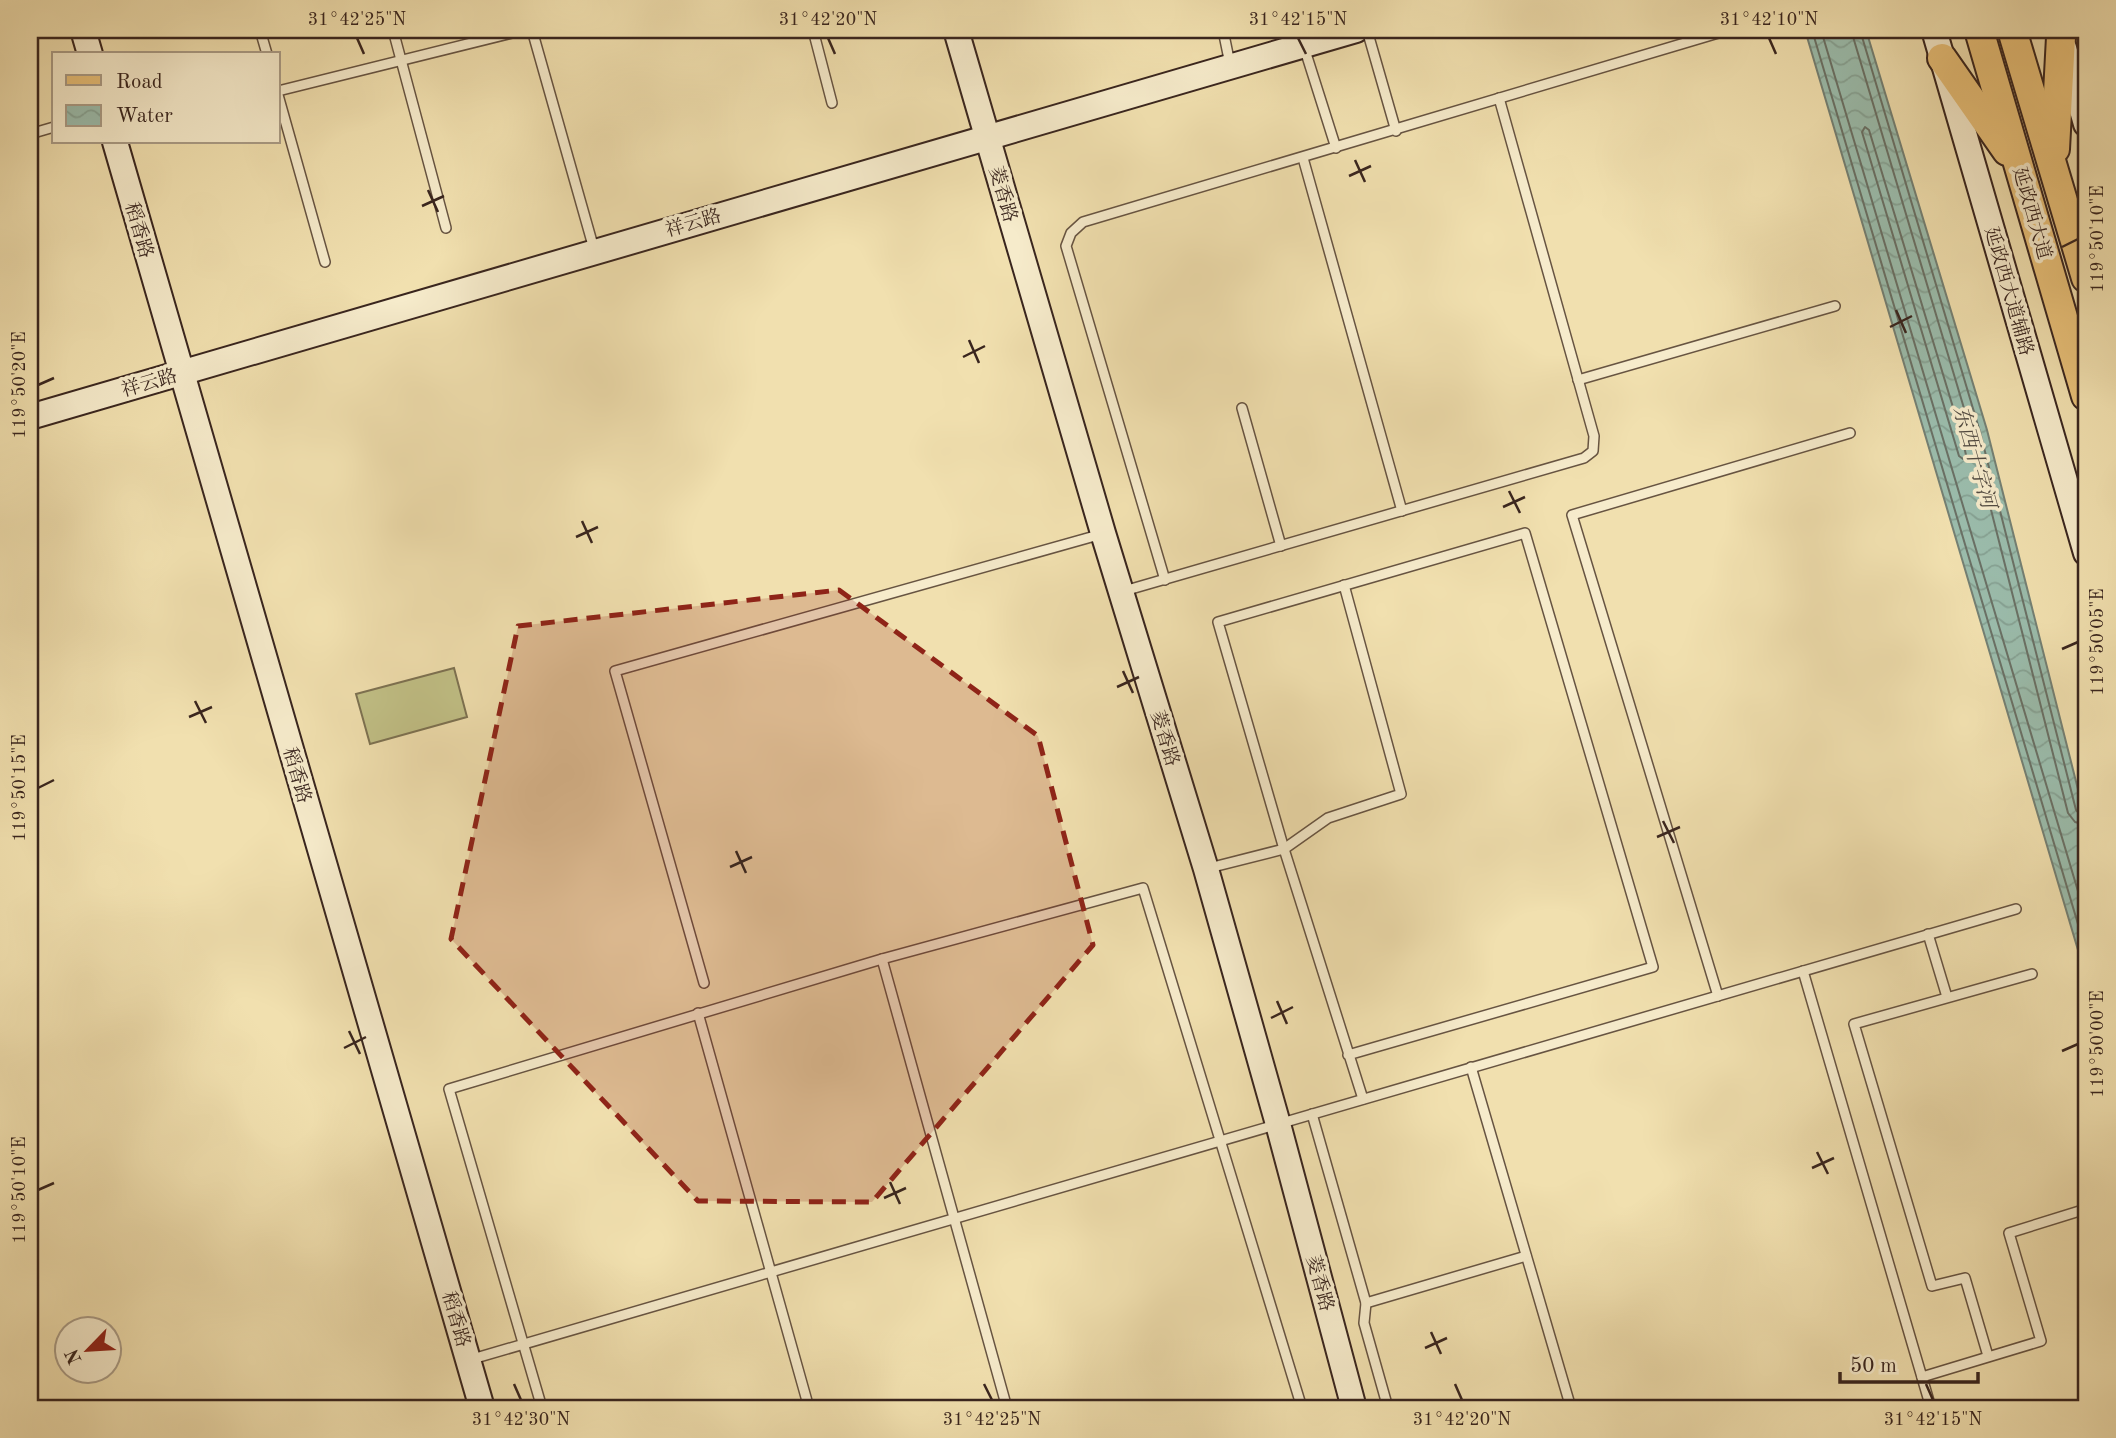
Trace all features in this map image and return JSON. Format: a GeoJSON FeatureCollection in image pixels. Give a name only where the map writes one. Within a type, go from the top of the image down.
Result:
{"type":"FeatureCollection","features":[{"type":"Feature","properties":{"kind":"main road","name":"延政西大道"},"geometry":{"type":"LineString","coordinates":[[1979,30],[2086,397]]}},
{"type":"Feature","properties":{"kind":"main road","name":"延政西大道"},"geometry":{"type":"LineString","coordinates":[[2012,30],[2086,278]]}},
{"type":"Feature","properties":{"kind":"main road"},"geometry":{"type":"LineString","coordinates":[[2054,169],[2060,34]]}},
{"type":"Feature","properties":{"kind":"main road"},"geometry":{"type":"LineString","coordinates":[[1942,58],[2020,169]]}},
{"type":"Feature","properties":{"kind":"street"},"geometry":{"type":"LineString","coordinates":[[83,30],[89,52]]}},
{"type":"Feature","properties":{"kind":"street","name":"菱香路"},"geometry":{"type":"LineString","coordinates":[[956,30],[1103,533],[1206,869],[1354,1408]]}},
{"type":"Feature","properties":{"kind":"street","name":"祥云路"},"geometry":{"type":"LineString","coordinates":[[30,417],[1356,30]]}},
{"type":"Feature","properties":{"kind":"street","name":"延政西大道辅路"},"geometry":{"type":"LineString","coordinates":[[1934,30],[2086,553]]}},
{"type":"Feature","properties":{"kind":"street"},"geometry":{"type":"LineString","coordinates":[[2060,34],[2086,124]]}},
{"type":"Feature","properties":{"kind":"street","name":"稻香路"},"geometry":{"type":"LineString","coordinates":[[116,144],[482,1408]]}},
{"type":"Feature","properties":{"kind":"lane"},"geometry":{"type":"LineString","coordinates":[[260,30],[266,52]]}},
{"type":"Feature","properties":{"kind":"lane"},"geometry":{"type":"LineString","coordinates":[[393,30],[446,228]]}},
{"type":"Feature","properties":{"kind":"lane"},"geometry":{"type":"LineString","coordinates":[[280,92],[524,30]]}},
{"type":"Feature","properties":{"kind":"lane"},"geometry":{"type":"LineString","coordinates":[[532,30],[595,251]]}},
{"type":"Feature","properties":{"kind":"lane"},"geometry":{"type":"LineString","coordinates":[[813,30],[832,103]]}},
{"type":"Feature","properties":{"kind":"lane"},"geometry":{"type":"LineString","coordinates":[[1223,30],[1230,66]]}},
{"type":"Feature","properties":{"kind":"lane"},"geometry":{"type":"LineString","coordinates":[[1367,30],[1396,131]]}},
{"type":"Feature","properties":{"kind":"lane"},"geometry":{"type":"LineString","coordinates":[[1165,580],[1066,246],[1071,233],[1083,222],[1725,31]]}},
{"type":"Feature","properties":{"kind":"lane"},"geometry":{"type":"LineString","coordinates":[[1304,45],[1336,148]]}},
{"type":"Feature","properties":{"kind":"lane"},"geometry":{"type":"LineString","coordinates":[[1121,592],[1584,457],[1593,451],[1594,436],[1499,98]]}},
{"type":"Feature","properties":{"kind":"lane"},"geometry":{"type":"LineString","coordinates":[[280,100],[325,262]]}},
{"type":"Feature","properties":{"kind":"lane"},"geometry":{"type":"LineString","coordinates":[[30,134],[52,128]]}},
{"type":"Feature","properties":{"kind":"lane"},"geometry":{"type":"LineString","coordinates":[[1303,158],[1402,511]]}},
{"type":"Feature","properties":{"kind":"lane"},"geometry":{"type":"LineString","coordinates":[[1578,380],[1835,306]]}},
{"type":"Feature","properties":{"kind":"lane"},"geometry":{"type":"LineString","coordinates":[[1242,408],[1281,546]]}},
{"type":"Feature","properties":{"kind":"lane"},"geometry":{"type":"LineString","coordinates":[[1717,996],[1572,515],[1850,433]]}},
{"type":"Feature","properties":{"kind":"lane"},"geometry":{"type":"LineString","coordinates":[[704,983],[615,671],[1103,533]]}},
{"type":"Feature","properties":{"kind":"lane"},"geometry":{"type":"LineString","coordinates":[[1349,1055],[1653,967],[1525,533],[1218,622],[1284,849],[1349,1055],[1363,1099]]}},
{"type":"Feature","properties":{"kind":"lane"},"geometry":{"type":"LineString","coordinates":[[1206,869],[1284,849],[1328,818],[1401,794],[1344,585]]}},
{"type":"Feature","properties":{"kind":"lane"},"geometry":{"type":"LineString","coordinates":[[542,1408],[449,1088],[882,959],[1143,888],[1302,1408]]}},
{"type":"Feature","properties":{"kind":"lane"},"geometry":{"type":"LineString","coordinates":[[469,1360],[2016,909]]}},
{"type":"Feature","properties":{"kind":"lane"},"geometry":{"type":"LineString","coordinates":[[1928,934],[1947,997]]}},
{"type":"Feature","properties":{"kind":"lane"},"geometry":{"type":"LineString","coordinates":[[882,959],[1007,1408]]}},
{"type":"Feature","properties":{"kind":"lane"},"geometry":{"type":"LineString","coordinates":[[1802,971],[1931,1408]]}},
{"type":"Feature","properties":{"kind":"lane"},"geometry":{"type":"LineString","coordinates":[[1988,1356],[1965,1278],[1932,1286],[1854,1024],[2032,974]]}},
{"type":"Feature","properties":{"kind":"lane"},"geometry":{"type":"LineString","coordinates":[[698,1013],[808,1408]]}},
{"type":"Feature","properties":{"kind":"lane"},"geometry":{"type":"LineString","coordinates":[[1471,1068],[1570,1408]]}},
{"type":"Feature","properties":{"kind":"lane"},"geometry":{"type":"LineString","coordinates":[[1312,1114],[1366,1303],[1364,1324],[1388,1408]]}},
{"type":"Feature","properties":{"kind":"lane"},"geometry":{"type":"LineString","coordinates":[[1922,1377],[2041,1341],[2009,1233],[2086,1209]]}},
{"type":"Feature","properties":{"kind":"lane"},"geometry":{"type":"LineString","coordinates":[[1366,1303],[1526,1256]]}},
{"type":"Feature","properties":{"kind":"highlighted area"},"geometry":{"type":"Polygon","coordinates":[[[839,590],[1038,736],[1093,945],[872,1202],[698,1201],[451,939],[518,626],[839,590]]]}},
{"type":"Feature","properties":{"kind":"shaded area"},"geometry":{"type":"Polygon","coordinates":[[[454,668],[467,717],[370,744],[356,694],[454,668]]]}},
{"type":"Feature","properties":{"kind":"water","name":"东西十字河"},"geometry":{"type":"Polygon","coordinates":[[[1805,30],[1866,30],[1987,430],[2086,821],[2086,977],[1805,30]]]}}]}
